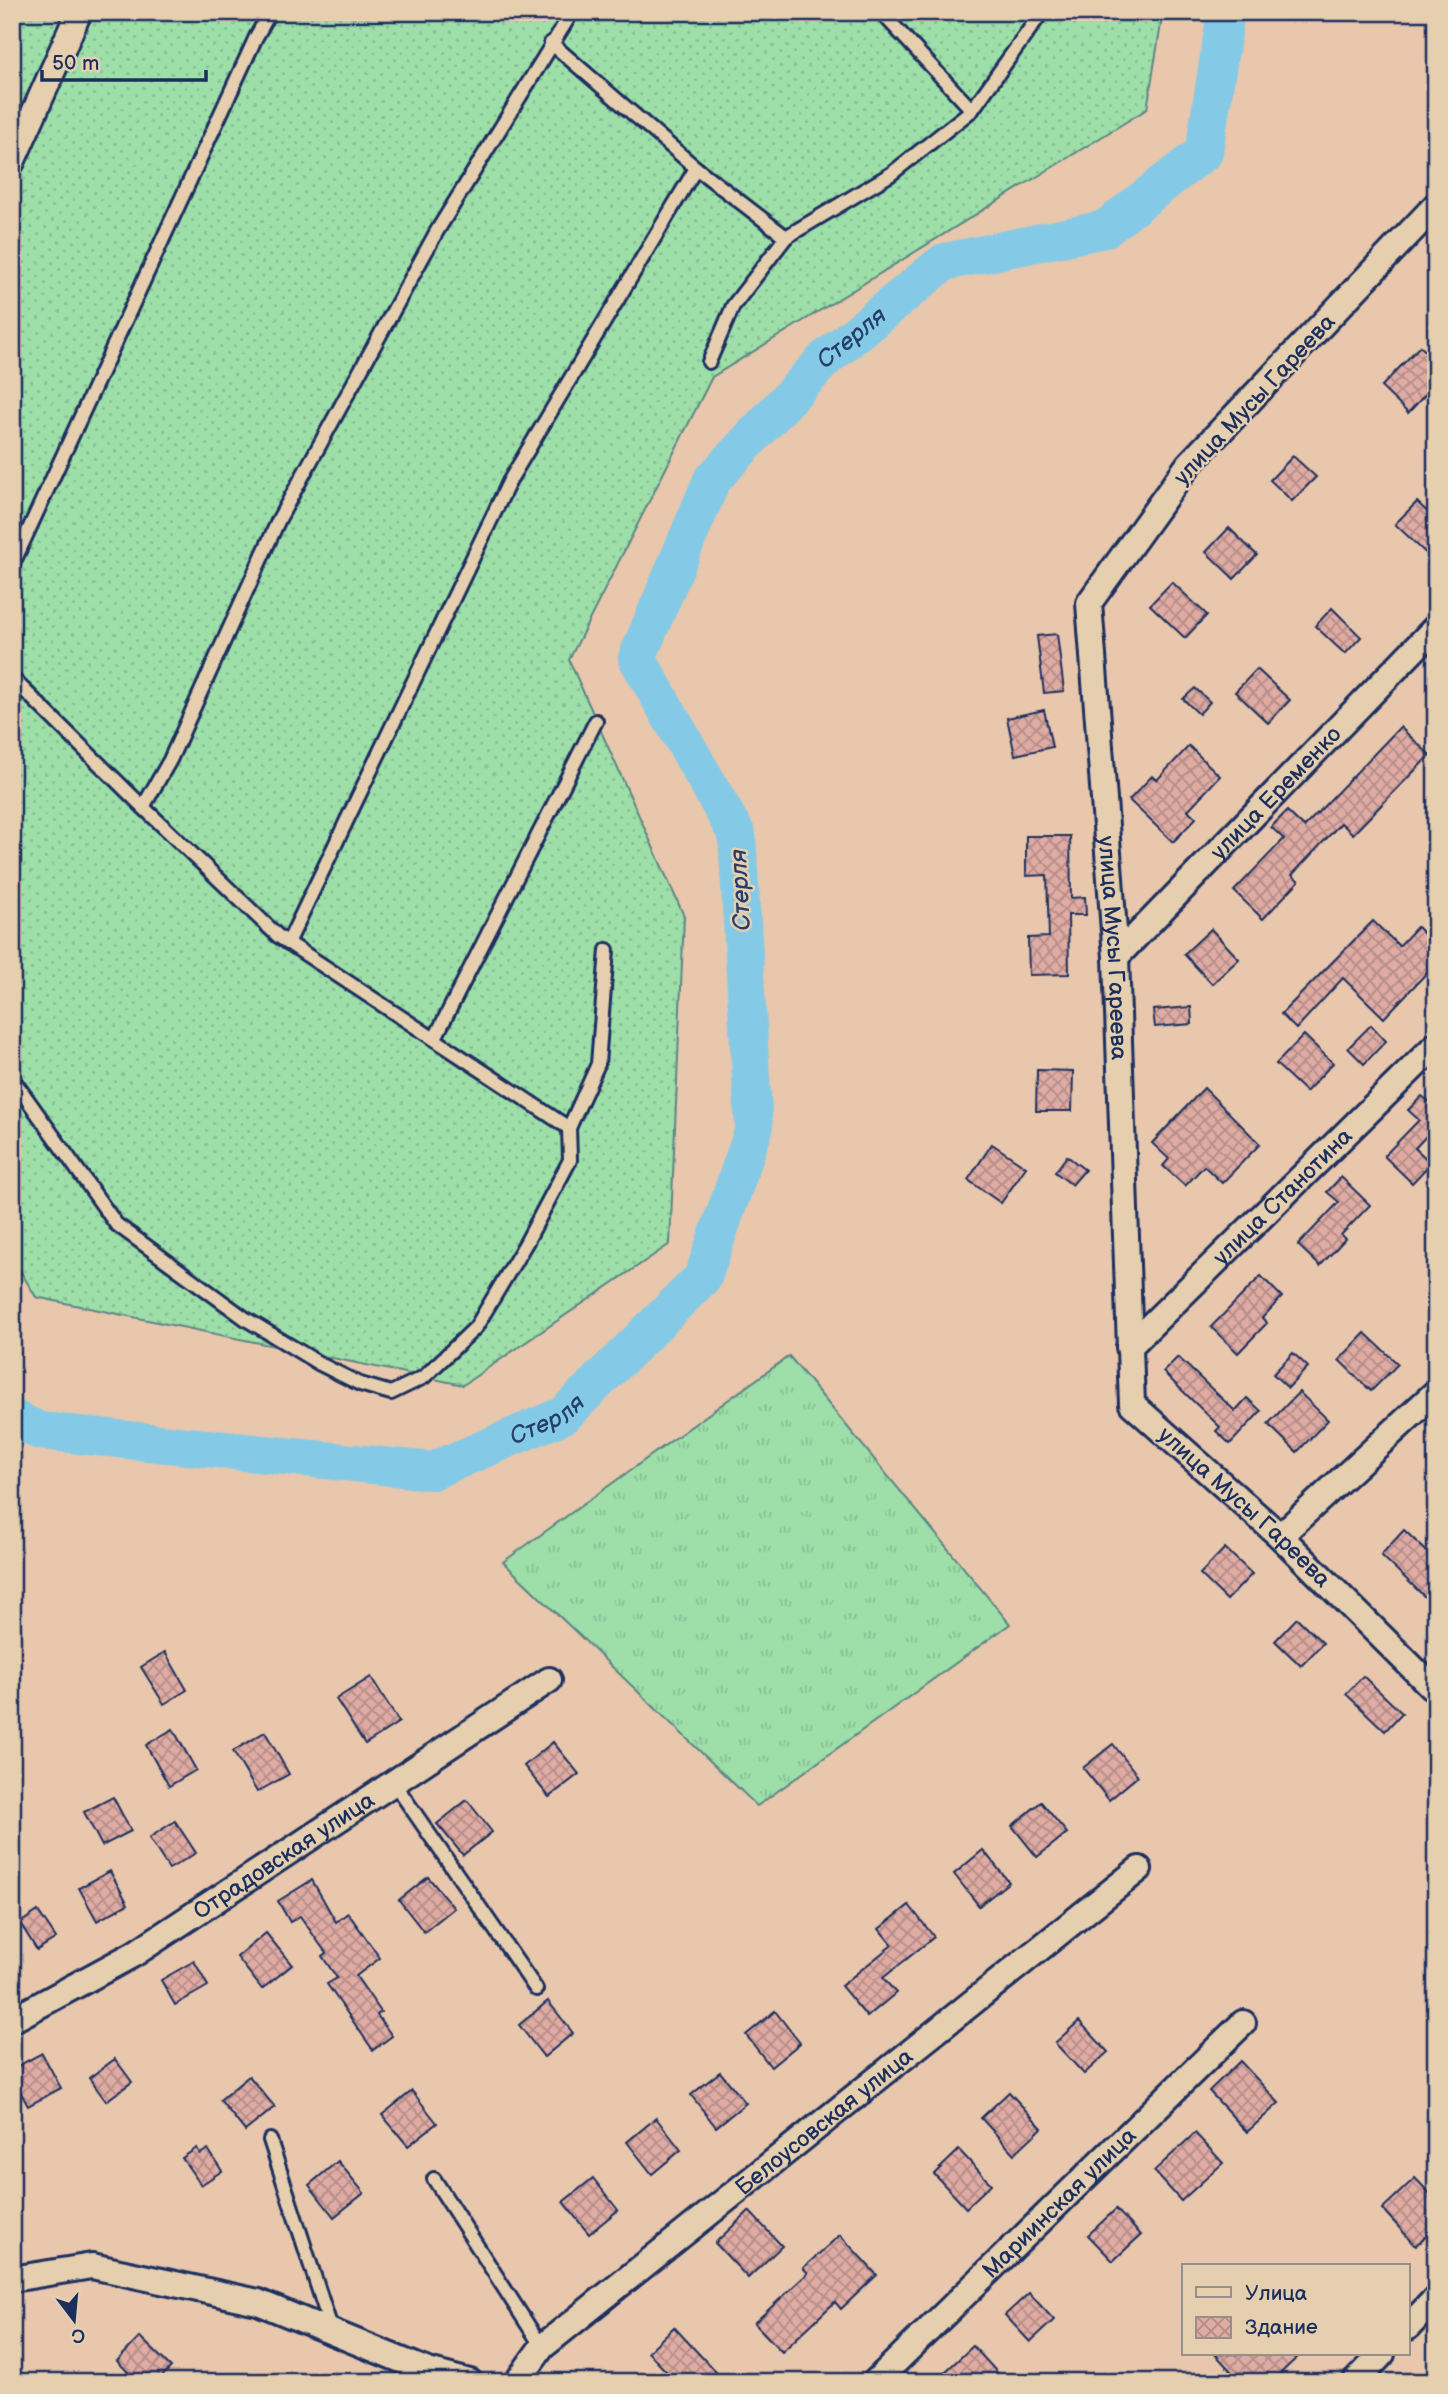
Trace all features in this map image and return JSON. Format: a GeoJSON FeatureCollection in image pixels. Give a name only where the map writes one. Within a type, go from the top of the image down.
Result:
{"type":"FeatureCollection","features":[{"type":"Feature","properties":{"kind":"street"},"geometry":{"type":"LineString","coordinates":[[12,162],[79,12]]}},
{"type":"Feature","properties":{"kind":"street","name":"улица Мусы Гареева"},"geometry":{"type":"LineString","coordinates":[[1431,217],[1189,464],[1089,603],[1116,957],[1132,1404],[1280,1536],[1436,1691]]}},
{"type":"Feature","properties":{"kind":"street","name":"улица Еременко"},"geometry":{"type":"LineString","coordinates":[[1116,957],[1436,626]]}},
{"type":"Feature","properties":{"kind":"street","name":"улица Станотина"},"geometry":{"type":"LineString","coordinates":[[1129,1347],[1436,1045]]}},
{"type":"Feature","properties":{"kind":"street"},"geometry":{"type":"LineString","coordinates":[[1280,1536],[1436,1392]]}},
{"type":"Feature","properties":{"kind":"street","name":"Отрадовская улица"},"geometry":{"type":"LineString","coordinates":[[12,2020],[134,1954],[550,1680]]}},
{"type":"Feature","properties":{"kind":"street","name":"Белоусовская улица"},"geometry":{"type":"LineString","coordinates":[[517,2382],[542,2347],[1139,1869]]}},
{"type":"Feature","properties":{"kind":"street","name":"Мариинская улица"},"geometry":{"type":"LineString","coordinates":[[875,2382],[1243,2023]]}},
{"type":"Feature","properties":{"kind":"street"},"geometry":{"type":"LineString","coordinates":[[12,2279],[92,2266],[258,2302],[332,2331],[422,2376],[470,2382]]}},
{"type":"Feature","properties":{"kind":"street"},"geometry":{"type":"LineString","coordinates":[[1410,2325],[1436,2298]]}},
{"type":"Feature","properties":{"kind":"street"},"geometry":{"type":"LineString","coordinates":[[1355,2382],[1380,2356]]}},
{"type":"Feature","properties":{"kind":"lane"},"geometry":{"type":"LineString","coordinates":[[12,565],[256,37],[270,12]]}},
{"type":"Feature","properties":{"kind":"lane"},"geometry":{"type":"LineString","coordinates":[[143,807],[170,760],[279,519],[437,231],[572,12]]}},
{"type":"Feature","properties":{"kind":"lane"},"geometry":{"type":"LineString","coordinates":[[881,12],[972,110]]}},
{"type":"Feature","properties":{"kind":"lane"},"geometry":{"type":"LineString","coordinates":[[709,362],[733,306],[786,237],[891,174],[972,110],[1042,12]]}},
{"type":"Feature","properties":{"kind":"lane"},"geometry":{"type":"LineString","coordinates":[[551,43],[696,168],[786,237]]}},
{"type":"Feature","properties":{"kind":"lane"},"geometry":{"type":"LineString","coordinates":[[288,943],[510,480],[696,168]]}},
{"type":"Feature","properties":{"kind":"lane"},"geometry":{"type":"LineString","coordinates":[[12,678],[143,807],[288,943],[569,1128]]}},
{"type":"Feature","properties":{"kind":"lane"},"geometry":{"type":"LineString","coordinates":[[435,1038],[596,721]]}},
{"type":"Feature","properties":{"kind":"lane"},"geometry":{"type":"LineString","coordinates":[[12,1078],[116,1224],[246,1319],[320,1364],[360,1384],[391,1393],[424,1377],[476,1327],[526,1243],[570,1160],[569,1128],[598,1064],[607,950]]}},
{"type":"Feature","properties":{"kind":"lane"},"geometry":{"type":"LineString","coordinates":[[394,1783],[536,1989]]}},
{"type":"Feature","properties":{"kind":"lane"},"geometry":{"type":"LineString","coordinates":[[271,2140],[332,2331]]}},
{"type":"Feature","properties":{"kind":"lane"},"geometry":{"type":"LineString","coordinates":[[434,2179],[542,2347]]}},
{"type":"Feature","properties":{"kind":"green space"},"geometry":{"type":"Polygon","coordinates":[[[12,12],[1163,12],[1147,109],[712,377],[569,660],[684,916],[670,1244],[463,1385],[36,1297],[12,1257],[12,12]]]}},
{"type":"Feature","properties":{"kind":"green space"},"geometry":{"type":"Polygon","coordinates":[[[789,1356],[1010,1624],[757,1806],[503,1562],[789,1356]]]}},
{"type":"Feature","properties":{"kind":"building"},"geometry":{"type":"Polygon","coordinates":[[[1420,346],[1436,361],[1436,383],[1408,413],[1381,387],[1420,346]]]}},
{"type":"Feature","properties":{"kind":"building"},"geometry":{"type":"Polygon","coordinates":[[[1293,456],[1316,477],[1292,501],[1270,480],[1293,456]]]}},
{"type":"Feature","properties":{"kind":"building"},"geometry":{"type":"Polygon","coordinates":[[[1417,502],[1436,520],[1436,563],[1395,524],[1417,502]]]}},
{"type":"Feature","properties":{"kind":"building"},"geometry":{"type":"Polygon","coordinates":[[[1229,528],[1257,555],[1234,579],[1206,552],[1229,528]]]}},
{"type":"Feature","properties":{"kind":"building"},"geometry":{"type":"Polygon","coordinates":[[[1172,582],[1207,615],[1185,638],[1150,605],[1172,582]]]}},
{"type":"Feature","properties":{"kind":"building"},"geometry":{"type":"Polygon","coordinates":[[[1332,608],[1361,637],[1345,654],[1315,626],[1332,608]]]}},
{"type":"Feature","properties":{"kind":"building"},"geometry":{"type":"Polygon","coordinates":[[[1057,634],[1064,691],[1044,693],[1037,636],[1057,634]]]}},
{"type":"Feature","properties":{"kind":"building"},"geometry":{"type":"Polygon","coordinates":[[[1257,669],[1290,700],[1268,723],[1235,692],[1257,669]]]}},
{"type":"Feature","properties":{"kind":"building"},"geometry":{"type":"Polygon","coordinates":[[[1195,688],[1210,702],[1199,714],[1183,699],[1195,688]]]}},
{"type":"Feature","properties":{"kind":"building"},"geometry":{"type":"Polygon","coordinates":[[[1044,710],[1052,747],[1015,755],[1007,718],[1044,710]]]}},
{"type":"Feature","properties":{"kind":"building"},"geometry":{"type":"Polygon","coordinates":[[[1400,727],[1430,755],[1353,834],[1341,823],[1292,875],[1299,881],[1263,919],[1234,891],[1284,839],[1271,827],[1287,811],[1304,827],[1400,727]]]}},
{"type":"Feature","properties":{"kind":"building"},"geometry":{"type":"Polygon","coordinates":[[[1189,746],[1220,776],[1188,810],[1196,818],[1173,842],[1129,800],[1152,776],[1157,780],[1189,746]]]}},
{"type":"Feature","properties":{"kind":"building"},"geometry":{"type":"Polygon","coordinates":[[[1026,836],[1070,836],[1071,898],[1085,897],[1086,915],[1068,915],[1069,974],[1029,975],[1028,938],[1049,937],[1047,875],[1026,876],[1026,836]]]}},
{"type":"Feature","properties":{"kind":"building"},"geometry":{"type":"Polygon","coordinates":[[[1373,921],[1399,946],[1417,927],[1436,946],[1436,963],[1384,1018],[1343,978],[1296,1029],[1281,1014],[1373,921]]]}},
{"type":"Feature","properties":{"kind":"building"},"geometry":{"type":"Polygon","coordinates":[[[1211,929],[1239,959],[1212,984],[1184,954],[1211,929]]]}},
{"type":"Feature","properties":{"kind":"building"},"geometry":{"type":"Polygon","coordinates":[[[1191,1007],[1192,1024],[1155,1027],[1153,1010],[1191,1007]]]}},
{"type":"Feature","properties":{"kind":"building"},"geometry":{"type":"Polygon","coordinates":[[[1371,1025],[1386,1041],[1364,1064],[1348,1048],[1371,1025]]]}},
{"type":"Feature","properties":{"kind":"building"},"geometry":{"type":"Polygon","coordinates":[[[1304,1035],[1333,1063],[1306,1092],[1276,1064],[1304,1035]]]}},
{"type":"Feature","properties":{"kind":"building"},"geometry":{"type":"Polygon","coordinates":[[[1037,1070],[1073,1071],[1072,1111],[1036,1111],[1037,1070]]]}},
{"type":"Feature","properties":{"kind":"building"},"geometry":{"type":"Polygon","coordinates":[[[1204,1088],[1260,1144],[1222,1183],[1204,1166],[1185,1186],[1163,1166],[1169,1159],[1152,1143],[1204,1088]]]}},
{"type":"Feature","properties":{"kind":"building"},"geometry":{"type":"Polygon","coordinates":[[[1422,1096],[1436,1108],[1436,1136],[1431,1131],[1415,1148],[1431,1163],[1412,1183],[1384,1156],[1419,1120],[1408,1110],[1422,1096]]]}},
{"type":"Feature","properties":{"kind":"building"},"geometry":{"type":"Polygon","coordinates":[[[992,1144],[1026,1167],[1001,1203],[968,1180],[992,1144]]]}},
{"type":"Feature","properties":{"kind":"building"},"geometry":{"type":"Polygon","coordinates":[[[1067,1156],[1085,1170],[1072,1185],[1055,1172],[1067,1156]]]}},
{"type":"Feature","properties":{"kind":"building"},"geometry":{"type":"Polygon","coordinates":[[[1341,1177],[1370,1205],[1341,1235],[1345,1239],[1320,1266],[1298,1245],[1339,1202],[1327,1192],[1341,1177]]]}},
{"type":"Feature","properties":{"kind":"building"},"geometry":{"type":"Polygon","coordinates":[[[1261,1276],[1282,1297],[1262,1318],[1267,1323],[1238,1353],[1211,1327],[1261,1276]]]}},
{"type":"Feature","properties":{"kind":"building"},"geometry":{"type":"Polygon","coordinates":[[[1365,1333],[1398,1364],[1371,1391],[1339,1360],[1365,1333]]]}},
{"type":"Feature","properties":{"kind":"building"},"geometry":{"type":"Polygon","coordinates":[[[1293,1353],[1308,1367],[1288,1388],[1273,1374],[1293,1353]]]}},
{"type":"Feature","properties":{"kind":"building"},"geometry":{"type":"Polygon","coordinates":[[[1178,1357],[1235,1411],[1247,1398],[1261,1411],[1230,1444],[1216,1431],[1220,1427],[1163,1372],[1178,1357]]]}},
{"type":"Feature","properties":{"kind":"building"},"geometry":{"type":"Polygon","coordinates":[[[1299,1392],[1328,1420],[1297,1452],[1268,1424],[1299,1392]]]}},
{"type":"Feature","properties":{"kind":"building"},"geometry":{"type":"Polygon","coordinates":[[[1404,1530],[1436,1560],[1436,1587],[1426,1598],[1381,1555],[1404,1530]]]}},
{"type":"Feature","properties":{"kind":"building"},"geometry":{"type":"Polygon","coordinates":[[[1225,1548],[1252,1574],[1227,1600],[1200,1574],[1225,1548]]]}},
{"type":"Feature","properties":{"kind":"building"},"geometry":{"type":"Polygon","coordinates":[[[1297,1618],[1323,1643],[1301,1666],[1275,1641],[1297,1618]]]}},
{"type":"Feature","properties":{"kind":"building"},"geometry":{"type":"Polygon","coordinates":[[[165,1652],[187,1690],[164,1704],[141,1667],[165,1652]]]}},
{"type":"Feature","properties":{"kind":"building"},"geometry":{"type":"Polygon","coordinates":[[[1363,1676],[1402,1713],[1385,1731],[1346,1694],[1363,1676]]]}},
{"type":"Feature","properties":{"kind":"building"},"geometry":{"type":"Polygon","coordinates":[[[371,1677],[399,1722],[365,1744],[336,1699],[371,1677]]]}},
{"type":"Feature","properties":{"kind":"building"},"geometry":{"type":"Polygon","coordinates":[[[173,1729],[196,1770],[169,1786],[146,1745],[173,1729]]]}},
{"type":"Feature","properties":{"kind":"building"},"geometry":{"type":"Polygon","coordinates":[[[265,1732],[289,1774],[257,1792],[233,1751],[265,1732]]]}},
{"type":"Feature","properties":{"kind":"building"},"geometry":{"type":"Polygon","coordinates":[[[553,1742],[579,1774],[549,1797],[524,1766],[553,1742]]]}},
{"type":"Feature","properties":{"kind":"building"},"geometry":{"type":"Polygon","coordinates":[[[1113,1744],[1138,1776],[1109,1800],[1083,1768],[1113,1744]]]}},
{"type":"Feature","properties":{"kind":"building"},"geometry":{"type":"Polygon","coordinates":[[[113,1797],[131,1831],[102,1846],[84,1812],[113,1797]]]}},
{"type":"Feature","properties":{"kind":"building"},"geometry":{"type":"Polygon","coordinates":[[[467,1800],[492,1832],[463,1855],[437,1824],[467,1800]]]}},
{"type":"Feature","properties":{"kind":"building"},"geometry":{"type":"Polygon","coordinates":[[[1041,1802],[1067,1833],[1037,1857],[1012,1826],[1041,1802]]]}},
{"type":"Feature","properties":{"kind":"building"},"geometry":{"type":"Polygon","coordinates":[[[175,1821],[196,1853],[169,1869],[149,1838],[175,1821]]]}},
{"type":"Feature","properties":{"kind":"building"},"geometry":{"type":"Polygon","coordinates":[[[983,1850],[1009,1882],[979,1906],[954,1874],[983,1850]]]}},
{"type":"Feature","properties":{"kind":"building"},"geometry":{"type":"Polygon","coordinates":[[[110,1871],[128,1904],[97,1921],[79,1888],[110,1871]]]}},
{"type":"Feature","properties":{"kind":"building"},"geometry":{"type":"Polygon","coordinates":[[[428,1877],[454,1908],[424,1932],[399,1900],[428,1877]]]}},
{"type":"Feature","properties":{"kind":"building"},"geometry":{"type":"Polygon","coordinates":[[[312,1880],[336,1922],[348,1913],[380,1958],[356,1976],[381,2012],[377,2015],[392,2036],[373,2050],[327,1984],[337,1978],[322,1956],[326,1953],[300,1916],[290,1922],[278,1901],[312,1880]]]}},
{"type":"Feature","properties":{"kind":"building"},"geometry":{"type":"Polygon","coordinates":[[[909,1905],[934,1937],[883,1978],[896,1993],[867,2017],[841,1986],[892,1945],[879,1929],[909,1905]]]}},
{"type":"Feature","properties":{"kind":"building"},"geometry":{"type":"Polygon","coordinates":[[[38,1911],[56,1938],[37,1950],[20,1923],[38,1911]]]}},
{"type":"Feature","properties":{"kind":"building"},"geometry":{"type":"Polygon","coordinates":[[[266,1933],[292,1965],[262,1989],[237,1957],[266,1933]]]}},
{"type":"Feature","properties":{"kind":"building"},"geometry":{"type":"Polygon","coordinates":[[[194,1961],[208,1986],[175,2005],[161,1980],[194,1961]]]}},
{"type":"Feature","properties":{"kind":"building"},"geometry":{"type":"Polygon","coordinates":[[[548,2001],[573,2033],[544,2057],[519,2025],[548,2001]]]}},
{"type":"Feature","properties":{"kind":"building"},"geometry":{"type":"Polygon","coordinates":[[[775,2011],[800,2043],[771,2067],[746,2035],[775,2011]]]}},
{"type":"Feature","properties":{"kind":"building"},"geometry":{"type":"Polygon","coordinates":[[[1079,2021],[1108,2052],[1084,2074],[1055,2043],[1079,2021]]]}},
{"type":"Feature","properties":{"kind":"building"},"geometry":{"type":"Polygon","coordinates":[[[42,2053],[61,2088],[28,2106],[12,2077],[12,2069],[42,2053]]]}},
{"type":"Feature","properties":{"kind":"building"},"geometry":{"type":"Polygon","coordinates":[[[115,2059],[132,2082],[106,2101],[89,2078],[115,2059]]]}},
{"type":"Feature","properties":{"kind":"building"},"geometry":{"type":"Polygon","coordinates":[[[1240,2061],[1279,2103],[1247,2132],[1209,2091],[1240,2061]]]}},
{"type":"Feature","properties":{"kind":"building"},"geometry":{"type":"Polygon","coordinates":[[[720,2072],[746,2103],[716,2127],[691,2095],[720,2072]]]}},
{"type":"Feature","properties":{"kind":"building"},"geometry":{"type":"Polygon","coordinates":[[[249,2076],[275,2107],[245,2131],[220,2100],[249,2076]]]}},
{"type":"Feature","properties":{"kind":"building"},"geometry":{"type":"Polygon","coordinates":[[[412,2091],[437,2123],[408,2146],[382,2115],[412,2091]]]}},
{"type":"Feature","properties":{"kind":"building"},"geometry":{"type":"Polygon","coordinates":[[[1009,2092],[1042,2128],[1014,2154],[981,2118],[1009,2092]]]}},
{"type":"Feature","properties":{"kind":"building"},"geometry":{"type":"Polygon","coordinates":[[[656,2118],[681,2150],[652,2174],[627,2142],[656,2118]]]}},
{"type":"Feature","properties":{"kind":"building"},"geometry":{"type":"Polygon","coordinates":[[[1195,2133],[1223,2163],[1181,2201],[1154,2171],[1195,2133]]]}},
{"type":"Feature","properties":{"kind":"building"},"geometry":{"type":"Polygon","coordinates":[[[197,2148],[200,2154],[208,2149],[222,2171],[201,2185],[182,2158],[197,2148]]]}},
{"type":"Feature","properties":{"kind":"building"},"geometry":{"type":"Polygon","coordinates":[[[959,2150],[991,2184],[966,2208],[934,2174],[959,2150]]]}},
{"type":"Feature","properties":{"kind":"building"},"geometry":{"type":"Polygon","coordinates":[[[338,2161],[364,2193],[334,2217],[309,2185],[338,2161]]]}},
{"type":"Feature","properties":{"kind":"building"},"geometry":{"type":"Polygon","coordinates":[[[593,2178],[618,2210],[589,2234],[563,2202],[593,2178]]]}},
{"type":"Feature","properties":{"kind":"building"},"geometry":{"type":"Polygon","coordinates":[[[1415,2178],[1436,2200],[1436,2227],[1416,2246],[1382,2209],[1415,2178]]]}},
{"type":"Feature","properties":{"kind":"building"},"geometry":{"type":"Polygon","coordinates":[[[1116,2209],[1141,2235],[1113,2261],[1088,2235],[1116,2209]]]}},
{"type":"Feature","properties":{"kind":"building"},"geometry":{"type":"Polygon","coordinates":[[[749,2211],[782,2246],[748,2278],[715,2243],[749,2211]]]}},
{"type":"Feature","properties":{"kind":"building"},"geometry":{"type":"Polygon","coordinates":[[[840,2235],[877,2275],[841,2309],[835,2302],[782,2352],[754,2323],[808,2273],[803,2268],[840,2235]]]}},
{"type":"Feature","properties":{"kind":"building"},"geometry":{"type":"Polygon","coordinates":[[[1029,2293],[1054,2320],[1030,2342],[1005,2315],[1029,2293]]]}},
{"type":"Feature","properties":{"kind":"building"},"geometry":{"type":"Polygon","coordinates":[[[674,2327],[725,2382],[676,2382],[648,2352],[674,2327]]]}},
{"type":"Feature","properties":{"kind":"building"},"geometry":{"type":"Polygon","coordinates":[[[140,2337],[171,2367],[157,2382],[138,2382],[117,2361],[140,2337]]]}},
{"type":"Feature","properties":{"kind":"building"},"geometry":{"type":"Polygon","coordinates":[[[973,2346],[1006,2382],[957,2382],[946,2371],[973,2346]]]}},
{"type":"Feature","properties":{"kind":"building"},"geometry":{"type":"Polygon","coordinates":[[[1217,2356],[1299,2356],[1271,2382],[1241,2382],[1217,2356]]]}},
{"type":"Feature","properties":{"kind":"waterway","name":"Стерля"},"geometry":{"type":"LineString","coordinates":[[12,1418],[40,1431],[432,1471],[564,1415],[703,1277],[754,1129],[737,835],[637,658],[712,480],[825,359],[944,262],[1105,229],[1204,152],[1226,12]]}}]}
